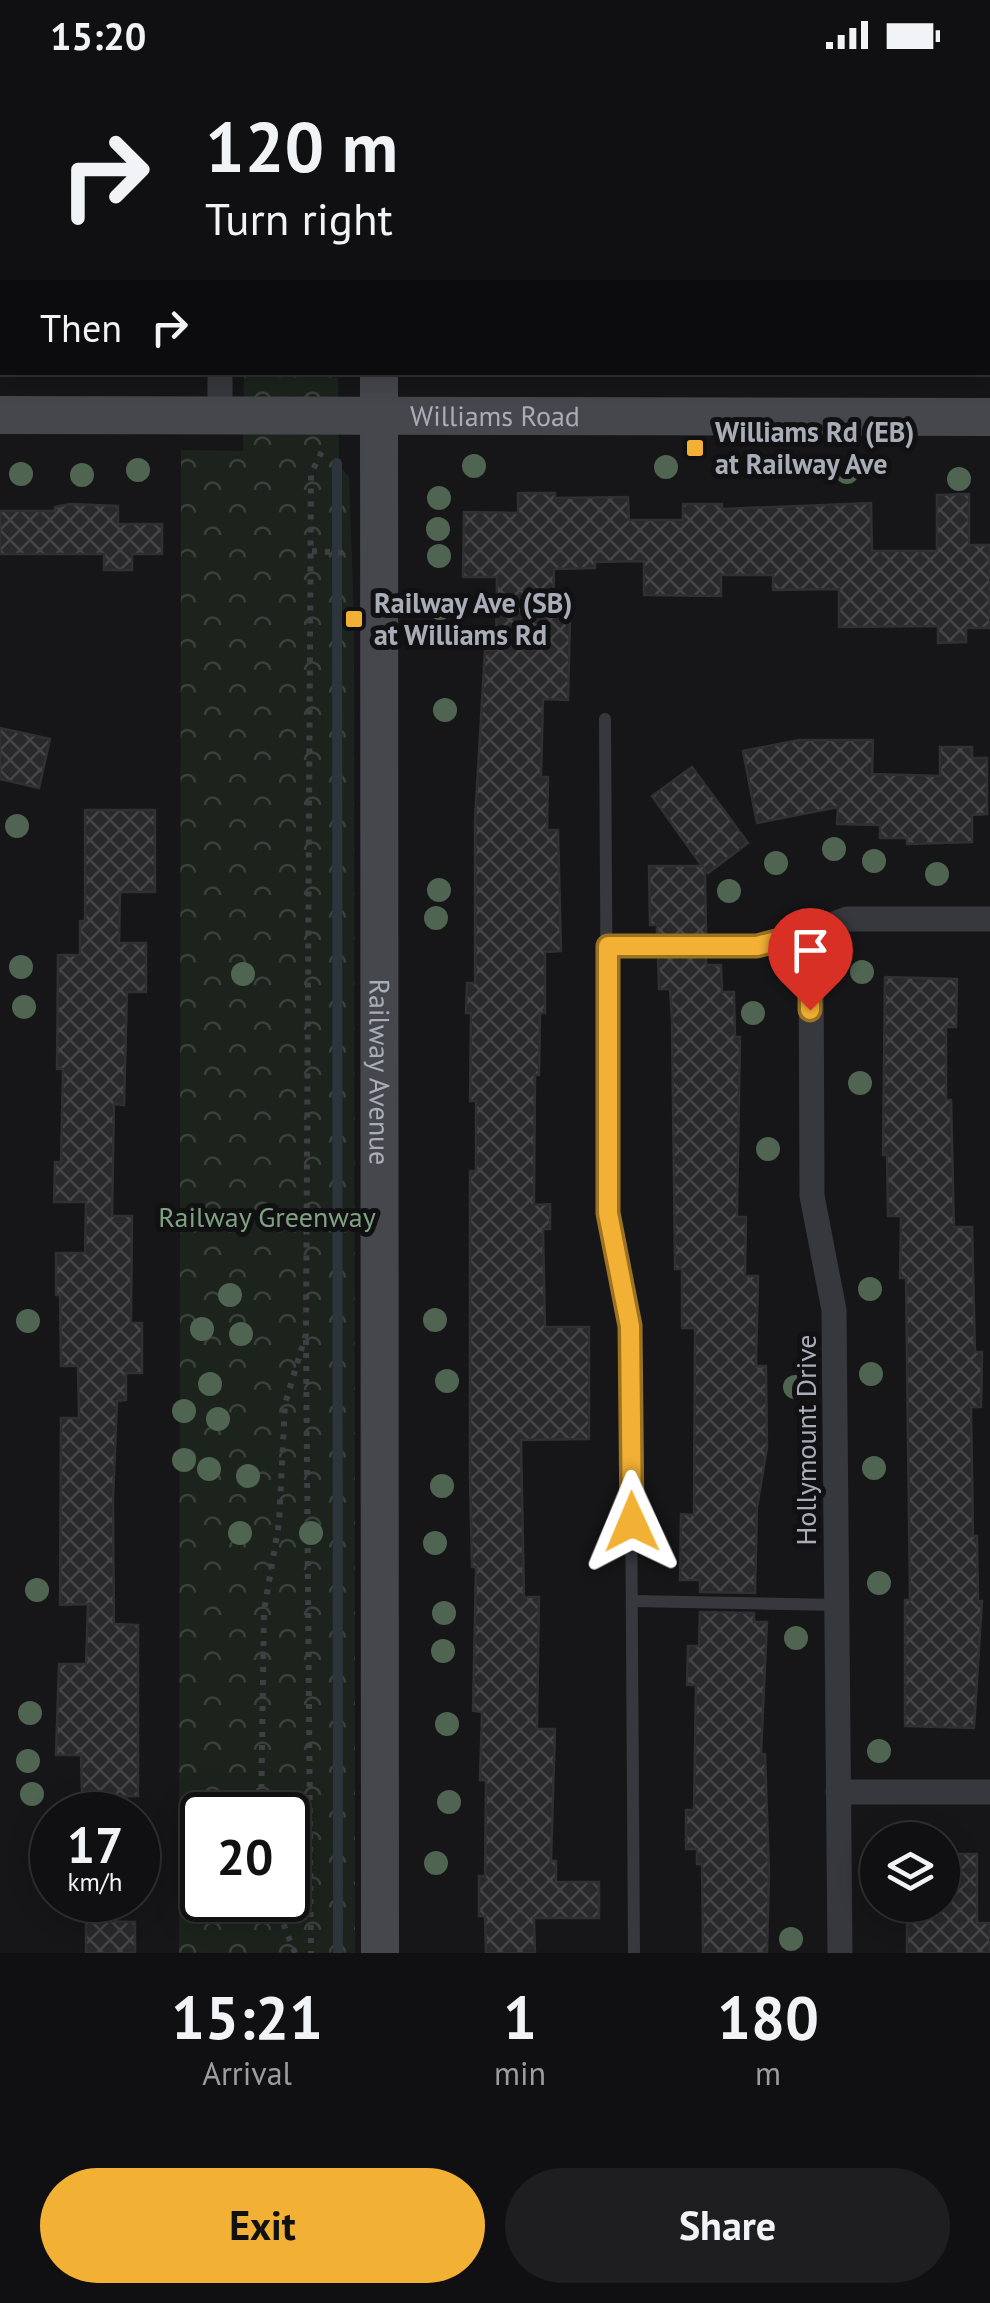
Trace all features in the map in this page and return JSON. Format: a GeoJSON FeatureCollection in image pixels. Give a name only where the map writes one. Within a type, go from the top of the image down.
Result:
{"type":"FeatureCollection","features":[{"type":"Feature","properties":{"kind":"main road","name":"Railway Avenue"},"geometry":{"type":"LineString","coordinates":[[379,375],[380,1953]]}},
{"type":"Feature","properties":{"kind":"main road","name":"Williams Road"},"geometry":{"type":"LineString","coordinates":[[0,415],[990,417]]}},
{"type":"Feature","properties":{"kind":"street"},"geometry":{"type":"LineString","coordinates":[[220,375],[220,415]]}},
{"type":"Feature","properties":{"kind":"street"},"geometry":{"type":"LineString","coordinates":[[818,930],[846,920],[990,920]]}},
{"type":"Feature","properties":{"kind":"street","name":"Hollymount Drive"},"geometry":{"type":"LineString","coordinates":[[818,930],[810,954],[812,1196],[834,1310],[840,1953]]}},
{"type":"Feature","properties":{"kind":"street"},"geometry":{"type":"LineString","coordinates":[[838,1792],[990,1792]]}},
{"type":"Feature","properties":{"kind":"lane"},"geometry":{"type":"LineString","coordinates":[[606,719],[608,1213],[630,1326],[634,1953]]}},
{"type":"Feature","properties":{"kind":"lane"},"geometry":{"type":"LineString","coordinates":[[608,946],[757,946],[818,930]]}},
{"type":"Feature","properties":{"kind":"lane"},"geometry":{"type":"LineString","coordinates":[[633,1601],[837,1605]]}},
{"type":"Feature","properties":{"kind":"path"},"geometry":{"type":"LineString","coordinates":[[311,1953],[310,1361],[306,1334],[311,474],[323,454]]}},
{"type":"Feature","properties":{"kind":"path"},"geometry":{"type":"LineString","coordinates":[[262,1792],[264,1611],[279,1523],[285,1404],[306,1334]]}},
{"type":"Feature","properties":{"kind":"path"},"geometry":{"type":"LineString","coordinates":[[283,1922],[295,1953]]}},
{"type":"Feature","properties":{"kind":"green space","name":"Railway Greenway"},"geometry":{"type":"Polygon","coordinates":[[[244,375],[338,375],[339,466],[349,477],[354,619],[355,1953],[179,1953],[181,450],[243,451],[244,375]]]}},
{"type":"Feature","properties":{"kind":"building"},"geometry":{"type":"Polygon","coordinates":[[[518,493],[555,493],[555,498],[628,497],[629,520],[683,520],[683,504],[722,504],[722,509],[871,503],[872,551],[937,551],[937,495],[969,494],[969,545],[990,545],[990,628],[966,628],[966,642],[938,643],[938,626],[839,627],[839,589],[773,590],[773,575],[721,575],[721,596],[644,595],[644,561],[595,562],[595,568],[554,569],[553,617],[570,618],[568,700],[543,699],[541,777],[548,777],[547,830],[558,830],[561,951],[545,952],[545,1013],[540,1013],[539,1075],[535,1075],[534,1205],[550,1204],[550,1229],[543,1229],[545,1327],[589,1327],[589,1439],[521,1440],[524,1597],[539,1597],[537,1729],[555,1729],[551,1861],[556,1861],[556,1882],[599,1882],[599,1918],[534,1918],[535,1953],[486,1953],[485,1916],[479,1916],[479,1876],[485,1876],[486,1780],[480,1780],[482,1712],[473,1711],[476,1567],[472,1567],[470,1478],[470,1171],[476,1171],[476,1101],[470,1101],[471,1013],[466,1013],[467,983],[475,983],[475,821],[485,650],[496,650],[497,577],[463,577],[464,512],[518,513],[518,493]]]}},
{"type":"Feature","properties":{"kind":"building"},"geometry":{"type":"Polygon","coordinates":[[[118,506],[118,524],[162,524],[162,554],[132,554],[132,570],[104,570],[104,554],[0,554],[0,511],[55,511],[55,507],[118,506]]]}},
{"type":"Feature","properties":{"kind":"building"},"geometry":{"type":"Polygon","coordinates":[[[0,728],[50,739],[39,788],[0,779],[0,728]]]}},
{"type":"Feature","properties":{"kind":"building"},"geometry":{"type":"Polygon","coordinates":[[[799,740],[873,740],[872,774],[940,776],[940,747],[972,747],[972,758],[987,758],[987,814],[972,815],[972,842],[907,844],[907,838],[880,838],[880,825],[837,824],[838,807],[757,823],[743,751],[799,740]]]}},
{"type":"Feature","properties":{"kind":"building"},"geometry":{"type":"Polygon","coordinates":[[[692,767],[748,843],[708,873],[705,870],[706,936],[657,936],[657,925],[650,925],[649,866],[702,866],[652,796],[692,767]]]}},
{"type":"Feature","properties":{"kind":"building"},"geometry":{"type":"Polygon","coordinates":[[[85,810],[155,810],[155,892],[120,892],[119,943],[146,943],[146,992],[127,992],[124,1105],[114,1104],[112,1216],[132,1216],[131,1323],[142,1323],[142,1373],[126,1373],[126,1400],[117,1401],[113,1500],[114,1624],[138,1625],[138,1792],[82,1792],[81,1755],[56,1755],[59,1664],[86,1664],[88,1604],[60,1605],[61,1418],[79,1418],[78,1366],[61,1366],[56,1253],[85,1253],[86,1202],[54,1202],[55,1162],[61,1162],[63,1069],[57,1069],[58,955],[80,955],[80,921],[85,921],[85,810]]]}},
{"type":"Feature","properties":{"kind":"building"},"geometry":{"type":"Polygon","coordinates":[[[658,956],[706,956],[706,965],[721,965],[722,992],[734,992],[735,1037],[740,1037],[737,1217],[746,1217],[745,1276],[758,1276],[756,1366],[766,1366],[767,1448],[757,1507],[755,1593],[700,1592],[700,1580],[680,1580],[681,1514],[694,1515],[695,1328],[682,1328],[682,1269],[675,1269],[672,1020],[670,989],[659,989],[658,956]]]}},
{"type":"Feature","properties":{"kind":"building"},"geometry":{"type":"Polygon","coordinates":[[[885,977],[957,979],[956,1027],[946,1027],[954,1227],[972,1227],[975,1352],[982,1352],[981,1407],[971,1407],[973,1536],[977,1536],[978,1601],[982,1601],[974,1728],[905,1726],[905,1600],[910,1600],[906,1278],[900,1278],[901,1216],[888,1216],[887,1155],[883,1155],[885,977]]]}},
{"type":"Feature","properties":{"kind":"building"},"geometry":{"type":"Polygon","coordinates":[[[700,1612],[754,1613],[754,1622],[767,1622],[761,1754],[765,1754],[769,1872],[767,1953],[703,1953],[702,1864],[697,1864],[697,1849],[686,1849],[686,1810],[694,1810],[696,1685],[687,1685],[688,1646],[699,1646],[700,1612]]]}},
{"type":"Feature","properties":{"kind":"building"},"geometry":{"type":"Polygon","coordinates":[[[960,1854],[977,1854],[977,1923],[990,1923],[990,1953],[907,1953],[907,1922],[960,1922],[960,1854]]]}},
{"type":"Feature","properties":{"kind":"building"},"geometry":{"type":"Polygon","coordinates":[[[86,1922],[135,1922],[135,1953],[86,1953],[86,1922]]]}},
{"type":"Feature","properties":{"kind":"waterway"},"geometry":{"type":"LineString","coordinates":[[337,463],[338,1953]]}},
{"type":"Feature","properties":{"kind":"place","name":"Williams Rd (EB) at Railway Ave"},"geometry":{"type":"Point","coordinates":[695,448]}},
{"type":"Feature","properties":{"kind":"place","name":"Railway Ave (SB) at Williams Rd"},"geometry":{"type":"Point","coordinates":[354,619]}},
{"type":"Feature","properties":{"kind":"route"},"geometry":{"type":"LineString","coordinates":[[632,1522],[630,1326],[608,1213],[608,946],[757,946],[818,930],[811,943],[810,1010]]}}]}
